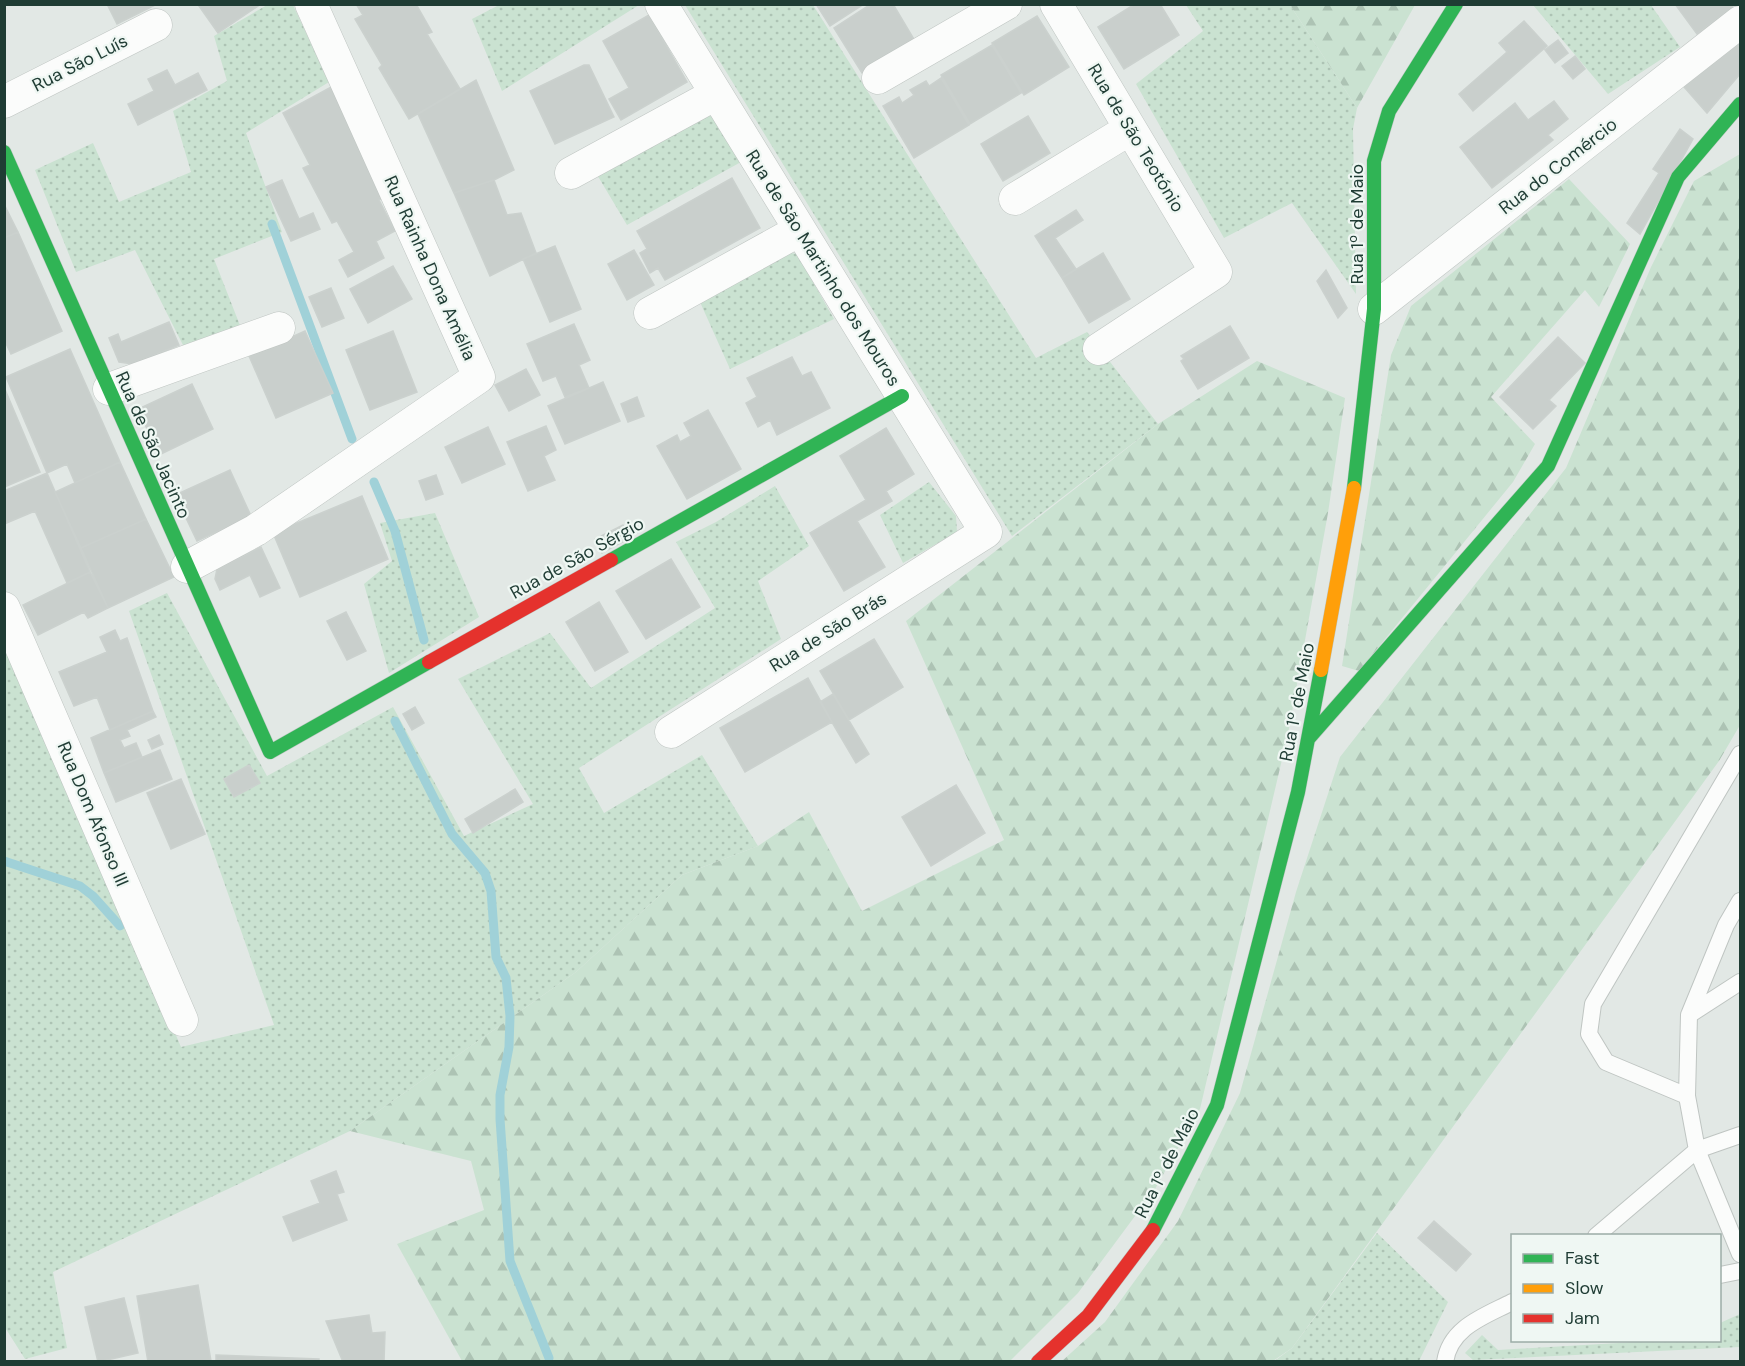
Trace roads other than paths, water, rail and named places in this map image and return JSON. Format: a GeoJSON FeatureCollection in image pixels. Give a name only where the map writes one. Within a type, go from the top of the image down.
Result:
{"type":"FeatureCollection","features":[{"type":"Feature","properties":{"kind":"street","name":"Rua Rainha Dona Amélia"},"geometry":{"type":"LineString","coordinates":[[187,567],[256,530],[479,377],[311,4]]}},
{"type":"Feature","properties":{"kind":"street","name":"Rua de São Martinho dos Mouros"},"geometry":{"type":"LineString","coordinates":[[661,4],[986,532]]}},
{"type":"Feature","properties":{"kind":"street"},"geometry":{"type":"LineString","coordinates":[[878,78],[1006,4]]}},
{"type":"Feature","properties":{"kind":"street","name":"Rua de São Teotónio"},"geometry":{"type":"LineString","coordinates":[[1056,4],[1216,272],[1099,349]]}},
{"type":"Feature","properties":{"kind":"street","name":"Rua 1º de Maio"},"geometry":{"type":"LineString","coordinates":[[1038,1362],[1088,1316],[1150,1237],[1217,1105],[1298,792],[1352,510],[1374,309],[1374,161],[1389,111],[1456,4]]}},
{"type":"Feature","properties":{"kind":"street","name":"Rua do Comércio"},"geometry":{"type":"LineString","coordinates":[[1374,309],[1740,22]]}},
{"type":"Feature","properties":{"kind":"street","name":"Rua São Luís"},"geometry":{"type":"LineString","coordinates":[[4,102],[156,25]]}},
{"type":"Feature","properties":{"kind":"street"},"geometry":{"type":"LineString","coordinates":[[571,173],[716,94]]}},
{"type":"Feature","properties":{"kind":"street"},"geometry":{"type":"LineString","coordinates":[[1308,740],[1548,466],[1678,177],[1740,104]]}},
{"type":"Feature","properties":{"kind":"street"},"geometry":{"type":"LineString","coordinates":[[1015,199],[1130,129]]}},
{"type":"Feature","properties":{"kind":"street","name":"Rua de São Jacinto"},"geometry":{"type":"LineString","coordinates":[[4,152],[270,752]]}},
{"type":"Feature","properties":{"kind":"street"},"geometry":{"type":"LineString","coordinates":[[650,313],[800,230]]}},
{"type":"Feature","properties":{"kind":"street"},"geometry":{"type":"LineString","coordinates":[[109,389],[279,328]]}},
{"type":"Feature","properties":{"kind":"street","name":"Rua de São Sérgio"},"geometry":{"type":"LineString","coordinates":[[270,752],[902,396]]}},
{"type":"Feature","properties":{"kind":"street","name":"Rua de São Brás"},"geometry":{"type":"LineString","coordinates":[[671,732],[986,532]]}},
{"type":"Feature","properties":{"kind":"street","name":"Rua Dom Afonso III"},"geometry":{"type":"LineString","coordinates":[[4,608],[182,1020]]}},
{"type":"Feature","properties":{"kind":"lane"},"geometry":{"type":"LineString","coordinates":[[1686,1096],[1606,1062],[1589,1034],[1593,1004],[1740,754]]}},
{"type":"Feature","properties":{"kind":"lane"},"geometry":{"type":"LineString","coordinates":[[1740,901],[1726,925],[1689,1015],[1686,1096],[1697,1150],[1740,1254]]}},
{"type":"Feature","properties":{"kind":"lane"},"geometry":{"type":"LineString","coordinates":[[1689,1015],[1740,982]]}},
{"type":"Feature","properties":{"kind":"lane"},"geometry":{"type":"LineString","coordinates":[[1598,1234],[1697,1150],[1740,1135]]}},
{"type":"Feature","properties":{"kind":"lane"},"geometry":{"type":"LineString","coordinates":[[1721,1275],[1740,1271]]}},
{"type":"Feature","properties":{"kind":"lane"},"geometry":{"type":"LineString","coordinates":[[1445,1362],[1447,1350],[1454,1337],[1470,1323],[1511,1302]]}},
{"type":"Feature","properties":{"kind":"waterway"},"geometry":{"type":"LineString","coordinates":[[272,224],[352,439]]}},
{"type":"Feature","properties":{"kind":"waterway"},"geometry":{"type":"LineString","coordinates":[[374,482],[395,531],[424,640]]}},
{"type":"Feature","properties":{"kind":"waterway"},"geometry":{"type":"LineString","coordinates":[[395,721],[452,834],[485,873],[491,891],[496,957],[506,978],[510,1016],[509,1047],[500,1095],[510,1261],[549,1358]]}},
{"type":"Feature","properties":{"kind":"waterway"},"geometry":{"type":"LineString","coordinates":[[4,861],[80,886],[93,896],[120,926]]}}]}
